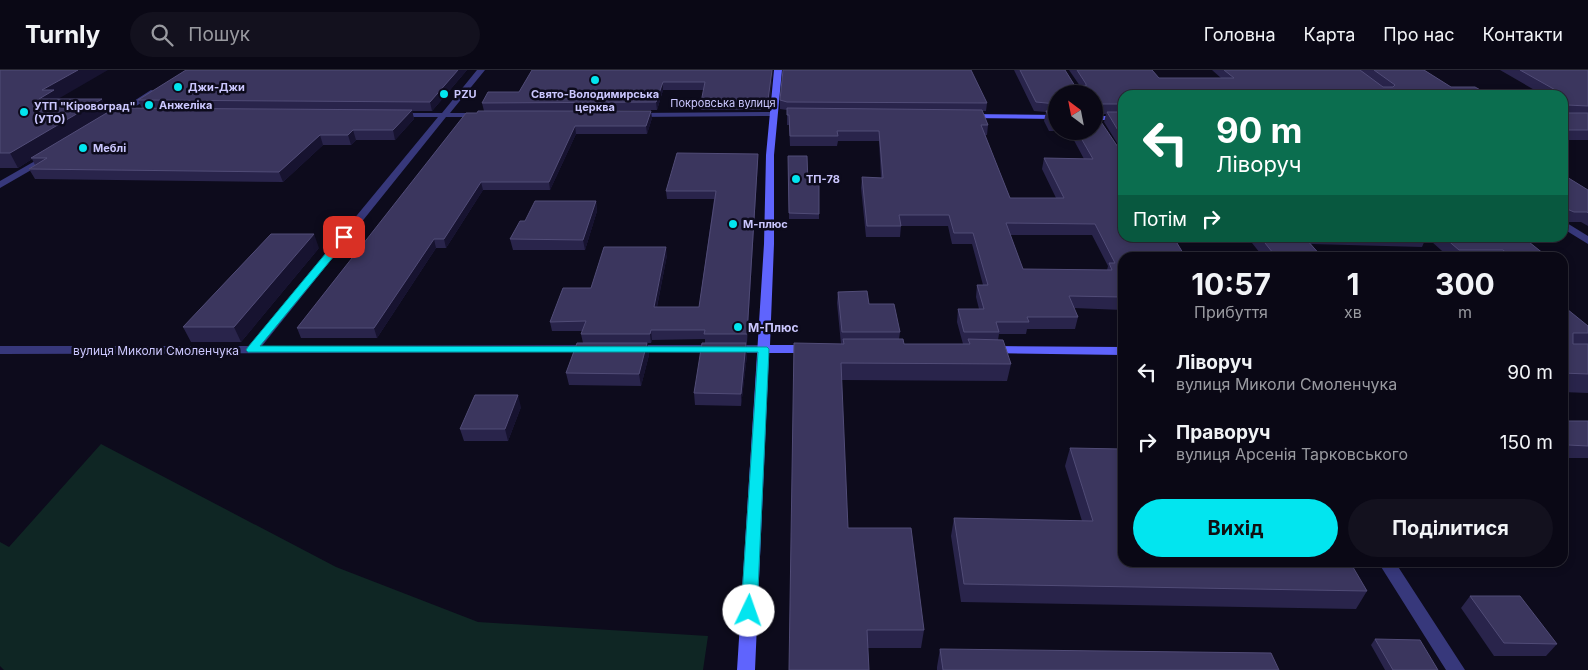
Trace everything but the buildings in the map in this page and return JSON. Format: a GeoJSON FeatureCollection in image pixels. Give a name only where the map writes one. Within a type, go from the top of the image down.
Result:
{"type":"FeatureCollection","features":[{"type":"Feature","properties":{"kind":"street"},"geometry":{"type":"LineString","coordinates":[[252,350],[482,70]]}},
{"type":"Feature","properties":{"kind":"street"},"geometry":{"type":"LineString","coordinates":[[746,670],[778,70]]}},
{"type":"Feature","properties":{"kind":"street"},"geometry":{"type":"LineString","coordinates":[[107,120],[164,85]]}},
{"type":"Feature","properties":{"kind":"street"},"geometry":{"type":"LineString","coordinates":[[119,113],[134,113]]}},
{"type":"Feature","properties":{"kind":"street","name":"Покровська вулиця"},"geometry":{"type":"LineString","coordinates":[[628,115],[777,114]]}},
{"type":"Feature","properties":{"kind":"street"},"geometry":{"type":"LineString","coordinates":[[388,115],[486,115]]}},
{"type":"Feature","properties":{"kind":"street"},"geometry":{"type":"LineString","coordinates":[[958,116],[1048,117]]}},
{"type":"Feature","properties":{"kind":"street"},"geometry":{"type":"LineString","coordinates":[[1103,117],[1118,118]]}},
{"type":"Feature","properties":{"kind":"street"},"geometry":{"type":"LineString","coordinates":[[0,185],[61,148]]}},
{"type":"Feature","properties":{"kind":"street"},"geometry":{"type":"LineString","coordinates":[[1568,227],[1588,241]]}},
{"type":"Feature","properties":{"kind":"street","name":"вулиця Миколи Смоленчука"},"geometry":{"type":"LineString","coordinates":[[0,350],[605,349]]}},
{"type":"Feature","properties":{"kind":"street"},"geometry":{"type":"LineString","coordinates":[[624,349],[827,350]]}},
{"type":"Feature","properties":{"kind":"street"},"geometry":{"type":"LineString","coordinates":[[975,350],[1118,351]]}},
{"type":"Feature","properties":{"kind":"street"},"geometry":{"type":"LineString","coordinates":[[1389,567],[1456,670]]}},
{"type":"Feature","properties":{"kind":"green space"},"geometry":{"type":"Polygon","coordinates":[[[101,444],[336,567],[478,622],[708,636],[703,670],[4,670],[0,666],[0,542],[9,547],[101,444]]]}},
{"type":"Feature","properties":{"kind":"place","name":"Свято-Володимирська церква"},"geometry":{"type":"Point","coordinates":[595,80]}},
{"type":"Feature","properties":{"kind":"place","name":"Джи-Джи"},"geometry":{"type":"Point","coordinates":[178,87]}},
{"type":"Feature","properties":{"kind":"place","name":"PZU"},"geometry":{"type":"Point","coordinates":[444,94]}},
{"type":"Feature","properties":{"kind":"place","name":"Анжеліка"},"geometry":{"type":"Point","coordinates":[149,105]}},
{"type":"Feature","properties":{"kind":"place","name":"УТП \"Кіровоград\" (УТО)"},"geometry":{"type":"Point","coordinates":[24,112]}},
{"type":"Feature","properties":{"kind":"place","name":"Меблі"},"geometry":{"type":"Point","coordinates":[83,148]}},
{"type":"Feature","properties":{"kind":"place","name":"ТП-78"},"geometry":{"type":"Point","coordinates":[796,179]}},
{"type":"Feature","properties":{"kind":"place","name":"М-плюс"},"geometry":{"type":"Point","coordinates":[733,224]}},
{"type":"Feature","properties":{"kind":"place","name":"М-Плюс"},"geometry":{"type":"Point","coordinates":[738,327]}},
{"type":"Feature","properties":{"kind":"route"},"geometry":{"type":"LineString","coordinates":[[344,237],[252,350],[763,349],[749,611]]}}]}
